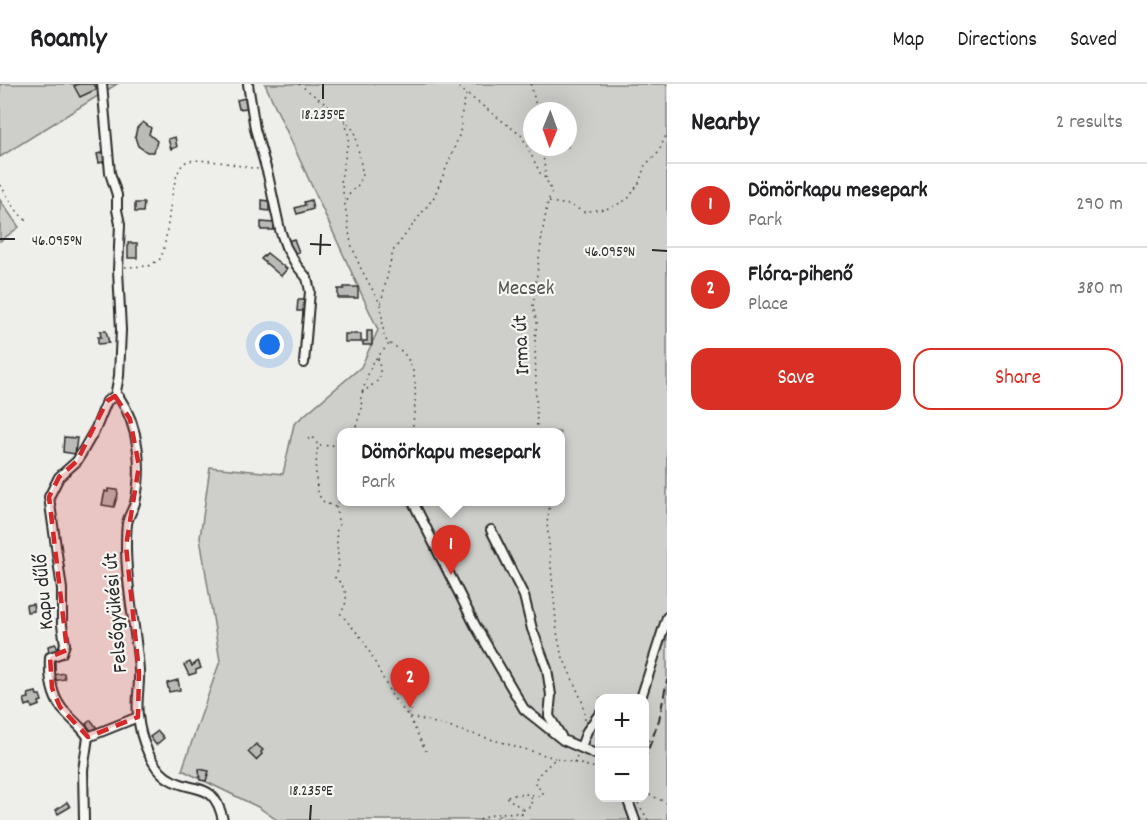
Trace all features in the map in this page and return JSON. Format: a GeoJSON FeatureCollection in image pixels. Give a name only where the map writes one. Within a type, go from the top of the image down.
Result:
{"type":"FeatureCollection","features":[{"type":"Feature","properties":{"kind":"street"},"geometry":{"type":"LineString","coordinates":[[102,84],[110,173],[117,195],[120,224],[118,267],[121,330],[115,396]]}},
{"type":"Feature","properties":{"kind":"street"},"geometry":{"type":"LineString","coordinates":[[248,84],[255,129],[280,230],[286,248],[308,278],[310,291],[304,363]]}},
{"type":"Feature","properties":{"kind":"street","name":"Felsőgyükési út"},"geometry":{"type":"LineString","coordinates":[[115,396],[119,397],[125,406],[130,419],[136,439],[139,465],[135,503],[127,523],[126,546],[127,585],[134,619],[139,672],[136,694],[138,717],[144,744],[154,763],[173,781],[210,793],[223,820]]}},
{"type":"Feature","properties":{"kind":"street","name":"Kapu dűlő"},"geometry":{"type":"LineString","coordinates":[[88,736],[83,728],[60,707],[52,688],[50,657],[62,652],[65,644],[62,625],[62,589],[49,497],[58,477],[77,461],[96,428],[107,401],[115,396]]}},
{"type":"Feature","properties":{"kind":"street"},"geometry":{"type":"LineString","coordinates":[[416,506],[476,625],[524,709],[563,740],[595,754]]}},
{"type":"Feature","properties":{"kind":"street"},"geometry":{"type":"LineString","coordinates":[[491,530],[524,596],[532,629],[547,669],[551,695],[549,716],[563,740]]}},
{"type":"Feature","properties":{"kind":"street"},"geometry":{"type":"LineString","coordinates":[[643,694],[667,617]]}},
{"type":"Feature","properties":{"kind":"street"},"geometry":{"type":"LineString","coordinates":[[84,820],[83,770],[88,736],[138,717]]}},
{"type":"Feature","properties":{"kind":"street"},"geometry":{"type":"LineString","coordinates":[[581,747],[587,731],[595,720]]}},
{"type":"Feature","properties":{"kind":"street"},"geometry":{"type":"LineString","coordinates":[[628,802],[635,820]]}},
{"type":"Feature","properties":{"kind":"path"},"geometry":{"type":"LineString","coordinates":[[299,84],[344,118],[355,132],[363,176],[351,193],[346,206]]}},
{"type":"Feature","properties":{"kind":"path","name":"Irma út"},"geometry":{"type":"LineString","coordinates":[[454,84],[522,136],[552,192],[548,201],[533,306],[537,323],[535,339],[537,428]]}},
{"type":"Feature","properties":{"kind":"path"},"geometry":{"type":"LineString","coordinates":[[531,84],[535,102]]}},
{"type":"Feature","properties":{"kind":"path"},"geometry":{"type":"LineString","coordinates":[[413,428],[417,406],[412,364],[404,352],[389,344],[384,337],[381,305],[393,251],[434,196],[452,154],[460,133],[466,94]]}},
{"type":"Feature","properties":{"kind":"path"},"geometry":{"type":"LineString","coordinates":[[344,118],[350,137],[341,179],[351,244],[361,269],[381,305]]}},
{"type":"Feature","properties":{"kind":"path"},"geometry":{"type":"LineString","coordinates":[[548,201],[584,212],[610,208],[628,199],[639,183],[645,165],[658,153],[667,133]]}},
{"type":"Feature","properties":{"kind":"path"},"geometry":{"type":"LineString","coordinates":[[543,156],[546,179]]}},
{"type":"Feature","properties":{"kind":"path"},"geometry":{"type":"LineString","coordinates":[[118,267],[149,266],[160,259],[167,239],[176,175],[182,164],[192,160],[267,170]]}},
{"type":"Feature","properties":{"kind":"path"},"geometry":{"type":"LineString","coordinates":[[0,185],[18,213],[26,220]]}},
{"type":"Feature","properties":{"kind":"path"},"geometry":{"type":"LineString","coordinates":[[355,428],[363,405],[360,402],[362,393],[372,363],[389,344]]}},
{"type":"Feature","properties":{"kind":"path"},"geometry":{"type":"LineString","coordinates":[[362,393],[380,379],[377,357]]}},
{"type":"Feature","properties":{"kind":"path"},"geometry":{"type":"LineString","coordinates":[[309,439],[313,437],[318,442],[316,469],[318,489],[322,500],[336,508],[339,526],[336,532],[339,568],[335,578],[344,588],[347,597],[344,610],[340,613],[364,642],[426,751]]}},
{"type":"Feature","properties":{"kind":"path"},"geometry":{"type":"LineString","coordinates":[[318,446],[337,445]]}},
{"type":"Feature","properties":{"kind":"path"},"geometry":{"type":"LineString","coordinates":[[549,506],[547,523],[557,632],[561,653],[582,701],[587,731]]}},
{"type":"Feature","properties":{"kind":"path"},"geometry":{"type":"LineString","coordinates":[[390,691],[396,687],[405,669]]}},
{"type":"Feature","properties":{"kind":"path"},"geometry":{"type":"LineString","coordinates":[[408,716],[411,710]]}},
{"type":"Feature","properties":{"kind":"path"},"geometry":{"type":"LineString","coordinates":[[408,716],[595,768]]}},
{"type":"Feature","properties":{"kind":"path"},"geometry":{"type":"LineString","coordinates":[[574,764],[581,747]]}},
{"type":"Feature","properties":{"kind":"path"},"geometry":{"type":"LineString","coordinates":[[523,811],[506,795],[535,794],[539,796],[543,793],[535,783],[537,776],[556,758]]}},
{"type":"Feature","properties":{"kind":"path"},"geometry":{"type":"LineString","coordinates":[[480,820],[490,815],[508,812],[522,814],[532,805],[530,799],[535,794]]}},
{"type":"Feature","properties":{"kind":"path"},"geometry":{"type":"LineString","coordinates":[[649,794],[667,803]]}},
{"type":"Feature","properties":{"kind":"path"},"geometry":{"type":"LineString","coordinates":[[637,802],[648,820]]}},
{"type":"Feature","properties":{"kind":"highlighted area"},"geometry":{"type":"Polygon","coordinates":[[[115,396],[130,419],[139,466],[126,546],[139,672],[138,717],[88,737],[60,707],[52,688],[50,657],[67,650],[49,497],[59,477],[77,461],[107,401],[115,396]]]}},
{"type":"Feature","properties":{"kind":"green space"},"geometry":{"type":"Polygon","coordinates":[[[0,84],[117,84],[0,157],[0,84]]]}},
{"type":"Feature","properties":{"kind":"green space","name":"Mecsek"},"geometry":{"type":"Polygon","coordinates":[[[265,84],[667,84],[667,820],[522,820],[499,816],[494,820],[277,820],[258,807],[182,770],[220,661],[200,538],[210,467],[283,474],[294,424],[361,367],[378,330],[265,84]]]}},
{"type":"Feature","properties":{"kind":"green space"},"geometry":{"type":"Polygon","coordinates":[[[0,200],[19,227],[0,241],[0,200]]]}},
{"type":"Feature","properties":{"kind":"building"},"geometry":{"type":"Polygon","coordinates":[[[94,84],[97,89],[80,97],[74,86],[94,84]]]}},
{"type":"Feature","properties":{"kind":"building"},"geometry":{"type":"Polygon","coordinates":[[[245,98],[247,108],[239,109],[237,100],[245,98]]]}},
{"type":"Feature","properties":{"kind":"building"},"geometry":{"type":"Polygon","coordinates":[[[143,122],[151,128],[149,134],[157,141],[154,152],[147,152],[138,146],[135,137],[137,128],[143,122]]]}},
{"type":"Feature","properties":{"kind":"building"},"geometry":{"type":"Polygon","coordinates":[[[175,137],[177,147],[171,149],[168,139],[175,137]]]}},
{"type":"Feature","properties":{"kind":"building"},"geometry":{"type":"Polygon","coordinates":[[[104,152],[106,161],[99,163],[97,154],[104,152]]]}},
{"type":"Feature","properties":{"kind":"building"},"geometry":{"type":"Polygon","coordinates":[[[262,200],[269,201],[269,211],[262,210],[262,200]]]}},
{"type":"Feature","properties":{"kind":"building"},"geometry":{"type":"Polygon","coordinates":[[[311,200],[313,209],[297,214],[295,208],[311,200]]]}},
{"type":"Feature","properties":{"kind":"building"},"geometry":{"type":"Polygon","coordinates":[[[135,203],[144,203],[143,212],[135,212],[135,203]]]}},
{"type":"Feature","properties":{"kind":"building"},"geometry":{"type":"Polygon","coordinates":[[[261,222],[274,223],[274,230],[261,230],[261,222]]]}},
{"type":"Feature","properties":{"kind":"building"},"geometry":{"type":"Polygon","coordinates":[[[294,239],[299,252],[293,254],[288,241],[294,239]]]}},
{"type":"Feature","properties":{"kind":"building"},"geometry":{"type":"Polygon","coordinates":[[[128,243],[137,243],[137,258],[128,258],[128,243]]]}},
{"type":"Feature","properties":{"kind":"building"},"geometry":{"type":"Polygon","coordinates":[[[267,253],[287,269],[281,276],[261,259],[267,253]]]}},
{"type":"Feature","properties":{"kind":"building"},"geometry":{"type":"Polygon","coordinates":[[[344,287],[358,287],[358,298],[338,298],[338,289],[344,289],[344,287]]]}},
{"type":"Feature","properties":{"kind":"building"},"geometry":{"type":"Polygon","coordinates":[[[298,300],[304,300],[304,311],[297,311],[298,300]]]}},
{"type":"Feature","properties":{"kind":"building"},"geometry":{"type":"Polygon","coordinates":[[[100,331],[106,331],[109,343],[98,344],[98,337],[101,337],[100,331]]]}},
{"type":"Feature","properties":{"kind":"building"},"geometry":{"type":"Polygon","coordinates":[[[367,331],[372,331],[372,345],[363,345],[363,341],[367,341],[367,331]]]}},
{"type":"Feature","properties":{"kind":"building"},"geometry":{"type":"Polygon","coordinates":[[[345,334],[361,334],[361,342],[345,342],[345,334]]]}},
{"type":"Feature","properties":{"kind":"building"},"geometry":{"type":"Polygon","coordinates":[[[64,437],[77,438],[75,454],[63,452],[64,437]]]}},
{"type":"Feature","properties":{"kind":"building"},"geometry":{"type":"Polygon","coordinates":[[[108,489],[117,490],[114,507],[102,505],[105,491],[108,492],[108,489]]]}},
{"type":"Feature","properties":{"kind":"building"},"geometry":{"type":"Polygon","coordinates":[[[33,604],[34,611],[27,612],[26,605],[33,604]]]}},
{"type":"Feature","properties":{"kind":"building"},"geometry":{"type":"Polygon","coordinates":[[[56,644],[58,651],[49,653],[48,646],[56,644]]]}},
{"type":"Feature","properties":{"kind":"building"},"geometry":{"type":"Polygon","coordinates":[[[198,661],[201,668],[189,675],[184,665],[190,662],[192,666],[198,661]]]}},
{"type":"Feature","properties":{"kind":"building"},"geometry":{"type":"Polygon","coordinates":[[[64,673],[65,679],[54,681],[53,675],[64,673]]]}},
{"type":"Feature","properties":{"kind":"building"},"geometry":{"type":"Polygon","coordinates":[[[178,680],[180,690],[169,692],[167,683],[178,680]]]}},
{"type":"Feature","properties":{"kind":"building"},"geometry":{"type":"Polygon","coordinates":[[[36,692],[42,701],[39,702],[40,705],[32,708],[31,704],[26,706],[24,699],[29,698],[28,694],[36,692]]]}},
{"type":"Feature","properties":{"kind":"building"},"geometry":{"type":"Polygon","coordinates":[[[91,720],[97,728],[92,732],[86,724],[91,720]]]}},
{"type":"Feature","properties":{"kind":"building"},"geometry":{"type":"Polygon","coordinates":[[[158,731],[164,738],[156,745],[150,737],[158,731]]]}},
{"type":"Feature","properties":{"kind":"building"},"geometry":{"type":"Polygon","coordinates":[[[256,744],[263,750],[256,760],[248,752],[256,744]]]}},
{"type":"Feature","properties":{"kind":"building"},"geometry":{"type":"Polygon","coordinates":[[[199,769],[209,771],[206,781],[200,780],[199,769]]]}},
{"type":"Feature","properties":{"kind":"building"},"geometry":{"type":"Polygon","coordinates":[[[67,802],[70,807],[58,814],[56,810],[67,802]]]}},
{"type":"Feature","properties":{"kind":"railway"},"geometry":{"type":"LineString","coordinates":[[649,748],[659,720],[667,680]]}},
{"type":"Feature","properties":{"kind":"place","name":"Dömörkapu mesepark"},"geometry":{"type":"Point","coordinates":[451,575]}},
{"type":"Feature","properties":{"kind":"place","name":"Flóra-pihenő"},"geometry":{"type":"Point","coordinates":[410,708]}}]}
